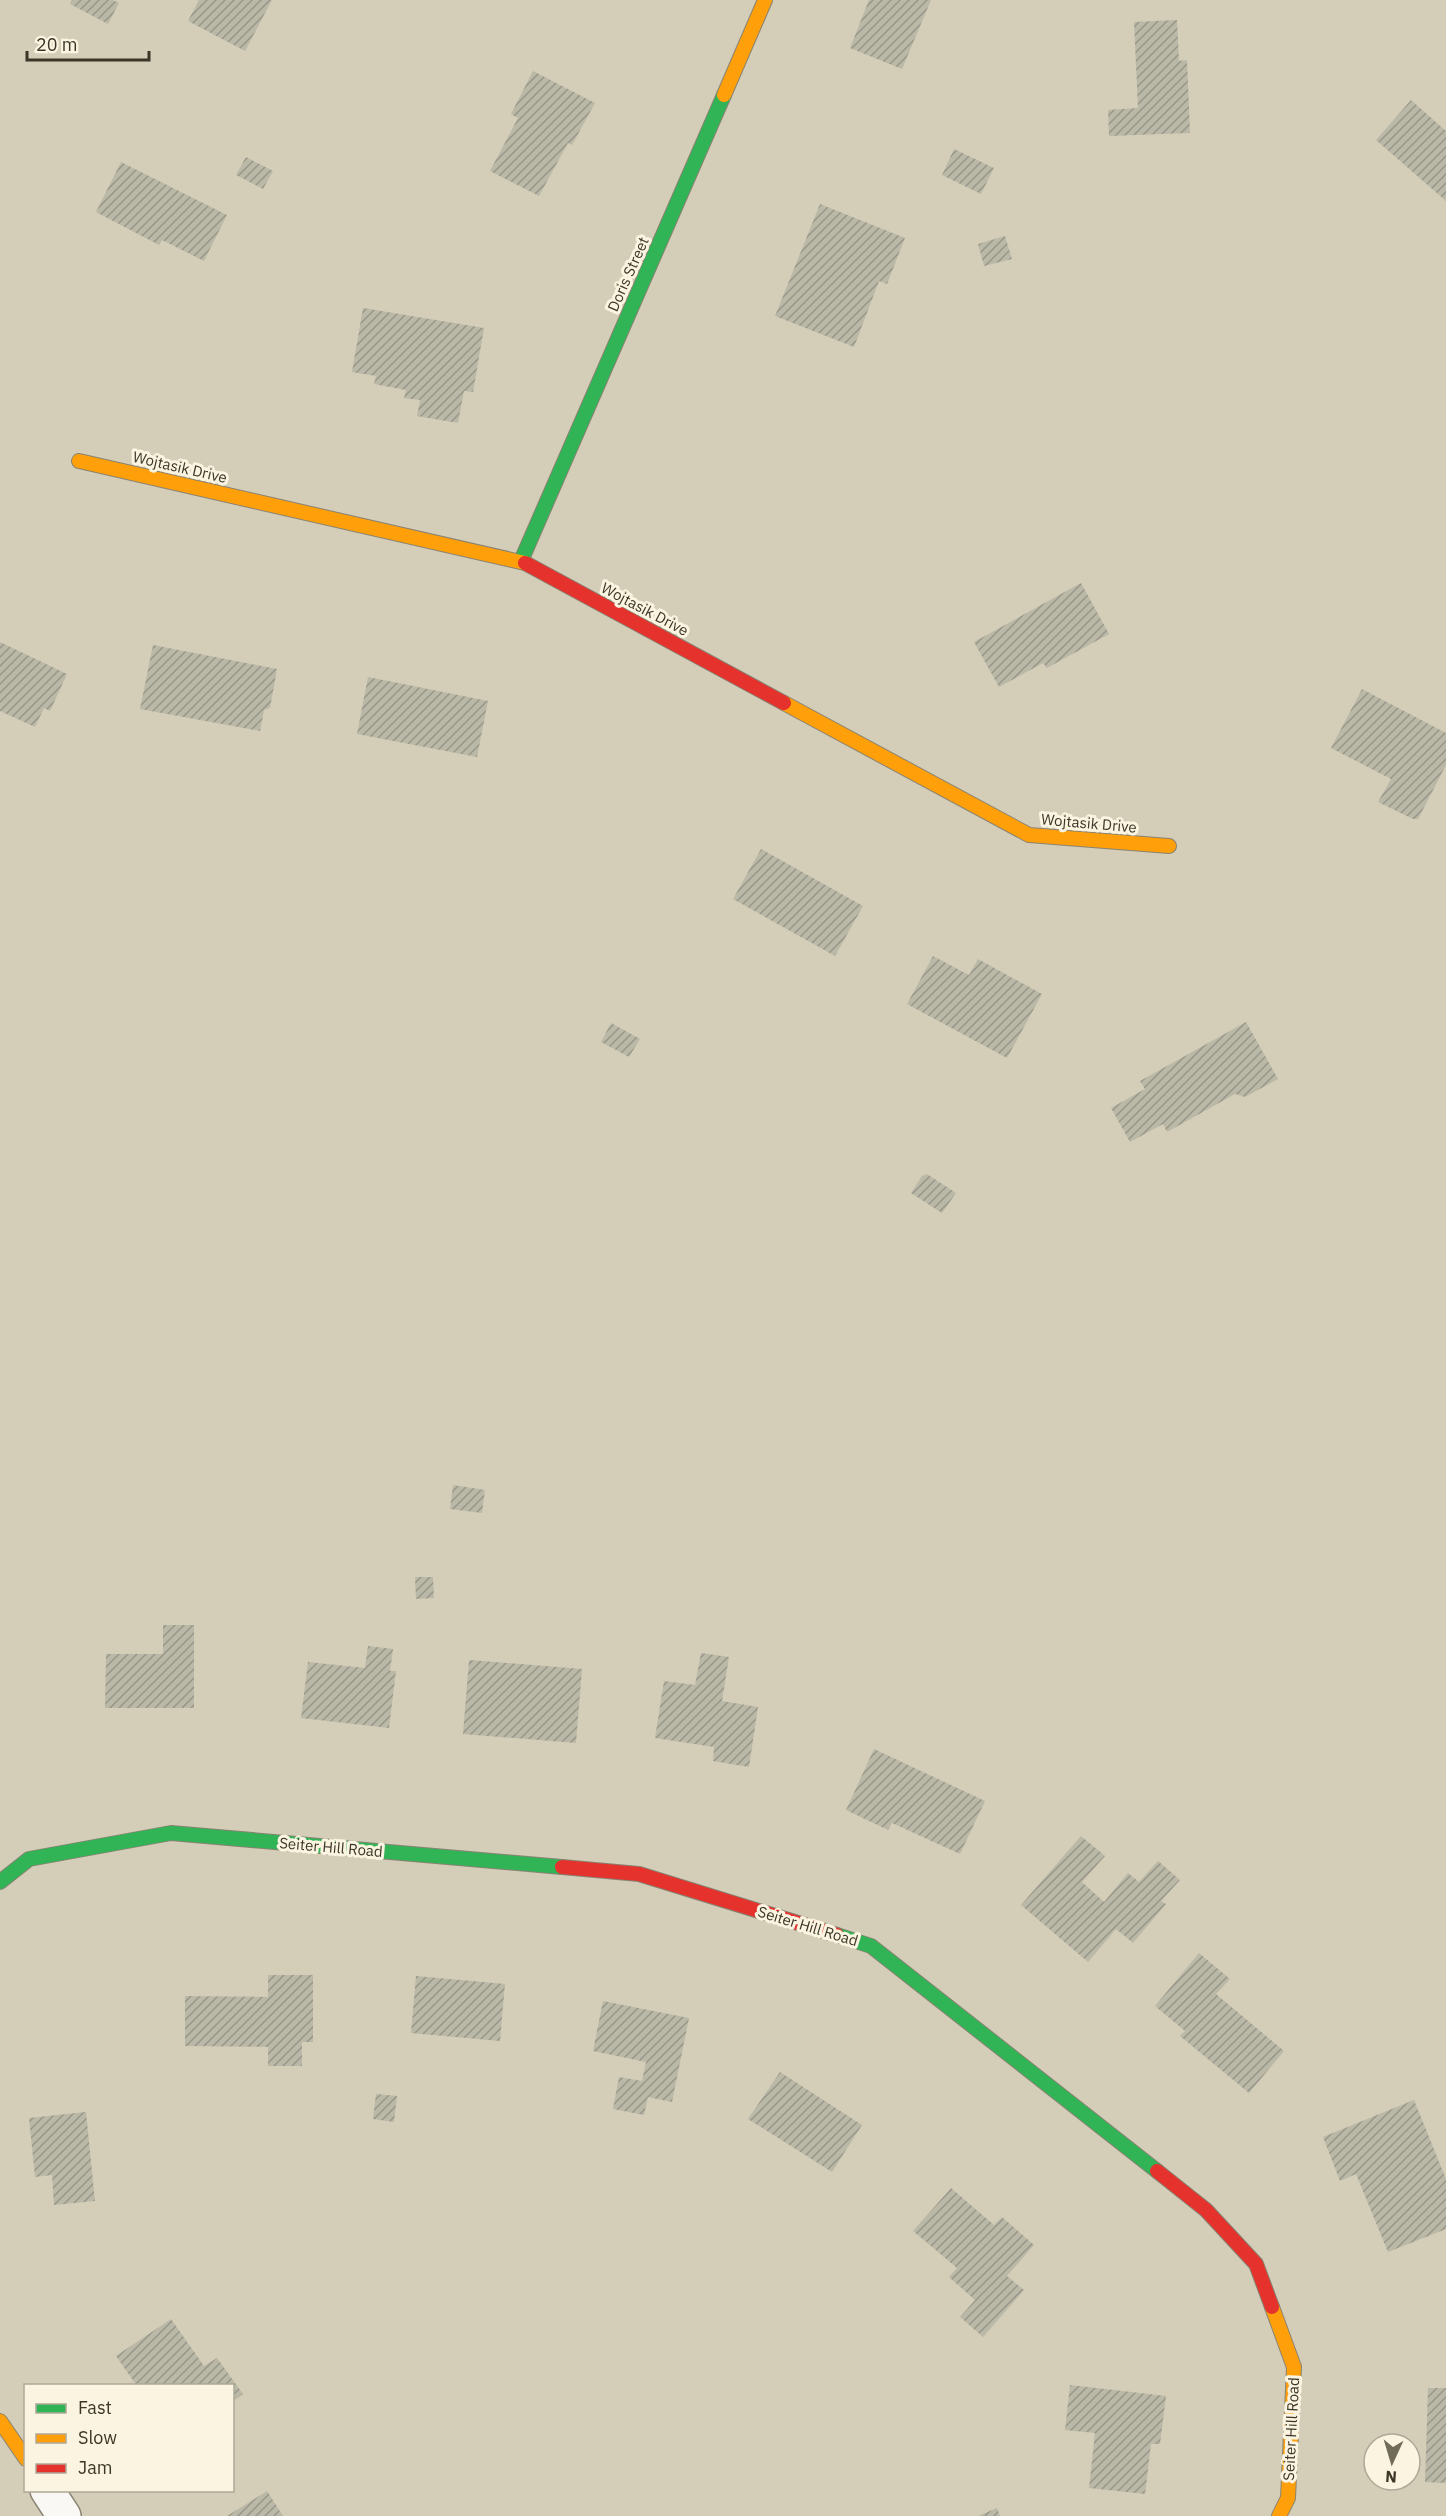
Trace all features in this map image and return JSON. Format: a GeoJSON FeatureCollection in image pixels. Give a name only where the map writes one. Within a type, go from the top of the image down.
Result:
{"type":"FeatureCollection","features":[{"type":"Feature","properties":{"kind":"street","name":"Doris Street"},"geometry":{"type":"LineString","coordinates":[[521,561],[765,0]]}},
{"type":"Feature","properties":{"kind":"street","name":"Wojtasik Drive"},"geometry":{"type":"LineString","coordinates":[[79,461],[521,561],[1029,835],[1169,846]]}},
{"type":"Feature","properties":{"kind":"street","name":"Seiter Hill Road"},"geometry":{"type":"LineString","coordinates":[[0,1882],[29,1859],[171,1833],[639,1874],[871,1946],[1206,2210],[1256,2264],[1294,2367],[1288,2498],[1278,2516]]}},
{"type":"Feature","properties":{"kind":"street"},"geometry":{"type":"LineString","coordinates":[[0,2421],[24,2456]]}},
{"type":"Feature","properties":{"kind":"street"},"geometry":{"type":"LineString","coordinates":[[48,2492],[64,2516]]}},
{"type":"Feature","properties":{"kind":"building"},"geometry":{"type":"Polygon","coordinates":[[[72,0],[113,0],[119,3],[108,24],[70,4],[72,0]]]}},
{"type":"Feature","properties":{"kind":"building"},"geometry":{"type":"Polygon","coordinates":[[[199,0],[272,0],[245,51],[188,21],[199,0]]]}},
{"type":"Feature","properties":{"kind":"building"},"geometry":{"type":"Polygon","coordinates":[[[869,0],[931,0],[902,69],[850,48],[869,0]]]}},
{"type":"Feature","properties":{"kind":"building"},"geometry":{"type":"Polygon","coordinates":[[[1177,20],[1179,61],[1187,60],[1190,133],[1109,136],[1108,110],[1138,108],[1134,22],[1177,20]]]}},
{"type":"Feature","properties":{"kind":"building"},"geometry":{"type":"Polygon","coordinates":[[[533,71],[595,103],[572,145],[568,143],[539,196],[490,171],[518,118],[511,114],[533,71]]]}},
{"type":"Feature","properties":{"kind":"building"},"geometry":{"type":"Polygon","coordinates":[[[1411,100],[1446,131],[1446,201],[1376,140],[1411,100]]]}},
{"type":"Feature","properties":{"kind":"building"},"geometry":{"type":"Polygon","coordinates":[[[954,149],[994,168],[981,194],[942,175],[954,149]]]}},
{"type":"Feature","properties":{"kind":"building"},"geometry":{"type":"Polygon","coordinates":[[[246,157],[273,171],[263,189],[236,175],[246,157]]]}},
{"type":"Feature","properties":{"kind":"building"},"geometry":{"type":"Polygon","coordinates":[[[121,162],[227,215],[204,261],[162,240],[159,245],[96,212],[121,162]]]}},
{"type":"Feature","properties":{"kind":"building"},"geometry":{"type":"Polygon","coordinates":[[[820,204],[905,238],[887,284],[879,281],[854,347],[775,316],[820,204]]]}},
{"type":"Feature","properties":{"kind":"building"},"geometry":{"type":"Polygon","coordinates":[[[1005,236],[1012,259],[984,266],[978,244],[1005,236]]]}},
{"type":"Feature","properties":{"kind":"building"},"geometry":{"type":"Polygon","coordinates":[[[363,308],[484,328],[473,392],[464,391],[458,423],[417,416],[420,400],[404,398],[406,390],[374,384],[376,376],[352,372],[363,308]]]}},
{"type":"Feature","properties":{"kind":"building"},"geometry":{"type":"Polygon","coordinates":[[[1081,583],[1109,634],[1047,668],[1043,663],[999,687],[974,642],[1081,583]]]}},
{"type":"Feature","properties":{"kind":"building"},"geometry":{"type":"Polygon","coordinates":[[[0,642],[67,674],[50,711],[44,708],[35,727],[0,711],[0,642]]]}},
{"type":"Feature","properties":{"kind":"building"},"geometry":{"type":"Polygon","coordinates":[[[153,645],[277,669],[270,708],[264,710],[260,731],[140,709],[153,645]]]}},
{"type":"Feature","properties":{"kind":"building"},"geometry":{"type":"Polygon","coordinates":[[[368,677],[488,701],[477,757],[357,734],[368,677]]]}},
{"type":"Feature","properties":{"kind":"building"},"geometry":{"type":"Polygon","coordinates":[[[1362,689],[1446,733],[1446,765],[1418,819],[1413,819],[1378,802],[1391,779],[1331,748],[1362,689]]]}},
{"type":"Feature","properties":{"kind":"building"},"geometry":{"type":"Polygon","coordinates":[[[761,849],[863,906],[835,956],[733,899],[761,849]]]}},
{"type":"Feature","properties":{"kind":"building"},"geometry":{"type":"Polygon","coordinates":[[[933,956],[969,975],[978,959],[1042,994],[1007,1058],[907,1004],[933,956]]]}},
{"type":"Feature","properties":{"kind":"building"},"geometry":{"type":"Polygon","coordinates":[[[1246,1022],[1278,1079],[1245,1097],[1235,1094],[1167,1132],[1163,1124],[1130,1142],[1111,1108],[1145,1089],[1140,1081],[1246,1022]]]}},
{"type":"Feature","properties":{"kind":"building"},"geometry":{"type":"Polygon","coordinates":[[[611,1023],[640,1039],[629,1057],[601,1042],[611,1023]]]}},
{"type":"Feature","properties":{"kind":"building"},"geometry":{"type":"Polygon","coordinates":[[[927,1174],[956,1193],[942,1213],[911,1193],[922,1176],[927,1174]]]}},
{"type":"Feature","properties":{"kind":"building"},"geometry":{"type":"Polygon","coordinates":[[[453,1485],[485,1490],[482,1513],[450,1509],[453,1485]]]}},
{"type":"Feature","properties":{"kind":"building"},"geometry":{"type":"Polygon","coordinates":[[[415,1577],[433,1577],[434,1598],[416,1599],[415,1577]]]}},
{"type":"Feature","properties":{"kind":"building"},"geometry":{"type":"Polygon","coordinates":[[[163,1625],[194,1625],[194,1708],[105,1708],[106,1654],[163,1654],[163,1625]]]}},
{"type":"Feature","properties":{"kind":"building"},"geometry":{"type":"Polygon","coordinates":[[[368,1646],[393,1649],[390,1671],[396,1671],[389,1728],[301,1718],[308,1662],[365,1668],[368,1646]]]}},
{"type":"Feature","properties":{"kind":"building"},"geometry":{"type":"Polygon","coordinates":[[[701,1653],[729,1657],[722,1701],[758,1707],[749,1767],[713,1761],[714,1747],[655,1738],[664,1681],[695,1685],[701,1653]]]}},
{"type":"Feature","properties":{"kind":"building"},"geometry":{"type":"Polygon","coordinates":[[[469,1660],[582,1669],[576,1743],[463,1734],[469,1660]]]}},
{"type":"Feature","properties":{"kind":"building"},"geometry":{"type":"Polygon","coordinates":[[[874,1749],[985,1801],[960,1854],[892,1823],[888,1830],[846,1810],[874,1749]]]}},
{"type":"Feature","properties":{"kind":"building"},"geometry":{"type":"Polygon","coordinates":[[[1081,1836],[1105,1856],[1082,1882],[1104,1902],[1128,1873],[1139,1882],[1158,1861],[1180,1880],[1161,1901],[1166,1904],[1133,1943],[1116,1929],[1088,1962],[1021,1905],[1081,1836]]]}},
{"type":"Feature","properties":{"kind":"building"},"geometry":{"type":"Polygon","coordinates":[[[1199,1953],[1230,1979],[1216,1994],[1284,2051],[1249,2093],[1180,2036],[1185,2031],[1155,2006],[1199,1953]]]}},
{"type":"Feature","properties":{"kind":"building"},"geometry":{"type":"Polygon","coordinates":[[[268,1975],[313,1975],[313,2042],[302,2042],[302,2066],[268,2066],[268,2047],[185,2046],[185,1996],[268,1997],[268,1975]]]}},
{"type":"Feature","properties":{"kind":"building"},"geometry":{"type":"Polygon","coordinates":[[[416,1976],[505,1984],[500,2041],[411,2033],[416,1976]]]}},
{"type":"Feature","properties":{"kind":"building"},"geometry":{"type":"Polygon","coordinates":[[[603,2001],[689,2018],[672,2102],[648,2097],[644,2115],[613,2109],[619,2077],[642,2081],[646,2062],[593,2051],[603,2001]]]}},
{"type":"Feature","properties":{"kind":"building"},"geometry":{"type":"Polygon","coordinates":[[[780,2072],[862,2125],[832,2172],[748,2119],[780,2072]]]}},
{"type":"Feature","properties":{"kind":"building"},"geometry":{"type":"Polygon","coordinates":[[[376,2094],[397,2096],[394,2122],[373,2119],[376,2094]]]}},
{"type":"Feature","properties":{"kind":"building"},"geometry":{"type":"Polygon","coordinates":[[[1414,2100],[1446,2179],[1446,2229],[1388,2252],[1356,2174],[1340,2181],[1323,2137],[1414,2100]]]}},
{"type":"Feature","properties":{"kind":"building"},"geometry":{"type":"Polygon","coordinates":[[[86,2112],[95,2201],[54,2205],[52,2175],[35,2177],[29,2118],[86,2112]]]}},
{"type":"Feature","properties":{"kind":"building"},"geometry":{"type":"Polygon","coordinates":[[[951,2188],[994,2225],[1002,2217],[1034,2245],[1007,2276],[1024,2290],[983,2337],[960,2317],[975,2300],[949,2277],[957,2268],[913,2231],[951,2188]]]}},
{"type":"Feature","properties":{"kind":"building"},"geometry":{"type":"Polygon","coordinates":[[[171,2319],[204,2366],[217,2358],[243,2394],[234,2401],[234,2384],[136,2384],[116,2356],[171,2319]]]}},
{"type":"Feature","properties":{"kind":"building"},"geometry":{"type":"Polygon","coordinates":[[[1070,2385],[1166,2396],[1160,2444],[1151,2444],[1145,2494],[1089,2488],[1095,2433],[1065,2430],[1070,2385]]]}},
{"type":"Feature","properties":{"kind":"building"},"geometry":{"type":"Polygon","coordinates":[[[1428,2388],[1446,2388],[1446,2483],[1425,2482],[1428,2388]]]}},
{"type":"Feature","properties":{"kind":"building"},"geometry":{"type":"Polygon","coordinates":[[[267,2491],[283,2516],[227,2516],[267,2491]]]}},
{"type":"Feature","properties":{"kind":"building"},"geometry":{"type":"Polygon","coordinates":[[[997,2508],[1000,2516],[978,2516],[997,2508]]]}},
{"type":"Feature","properties":{"kind":"traffic: fast"},"geometry":{"type":"LineString","coordinates":[[521,561],[724,95]]}},
{"type":"Feature","properties":{"kind":"traffic: fast"},"geometry":{"type":"LineString","coordinates":[[0,1882],[29,1859],[171,1833],[562,1867]]}},
{"type":"Feature","properties":{"kind":"traffic: fast"},"geometry":{"type":"LineString","coordinates":[[837,1935],[871,1946],[1157,2171]]}},
{"type":"Feature","properties":{"kind":"traffic: slow"},"geometry":{"type":"LineString","coordinates":[[724,95],[765,0]]}},
{"type":"Feature","properties":{"kind":"traffic: slow"},"geometry":{"type":"LineString","coordinates":[[79,461],[525,563]]}},
{"type":"Feature","properties":{"kind":"traffic: slow"},"geometry":{"type":"LineString","coordinates":[[784,703],[1029,835],[1169,846]]}},
{"type":"Feature","properties":{"kind":"traffic: slow"},"geometry":{"type":"LineString","coordinates":[[1272,2307],[1294,2367],[1288,2498],[1279,2516]]}},
{"type":"Feature","properties":{"kind":"traffic: slow"},"geometry":{"type":"LineString","coordinates":[[0,2421],[24,2456]]}},
{"type":"Feature","properties":{"kind":"traffic: jam"},"geometry":{"type":"LineString","coordinates":[[525,563],[784,703]]}},
{"type":"Feature","properties":{"kind":"traffic: jam"},"geometry":{"type":"LineString","coordinates":[[562,1867],[639,1874],[837,1935]]}},
{"type":"Feature","properties":{"kind":"traffic: jam"},"geometry":{"type":"LineString","coordinates":[[1157,2171],[1206,2210],[1256,2264],[1272,2307]]}}]}
